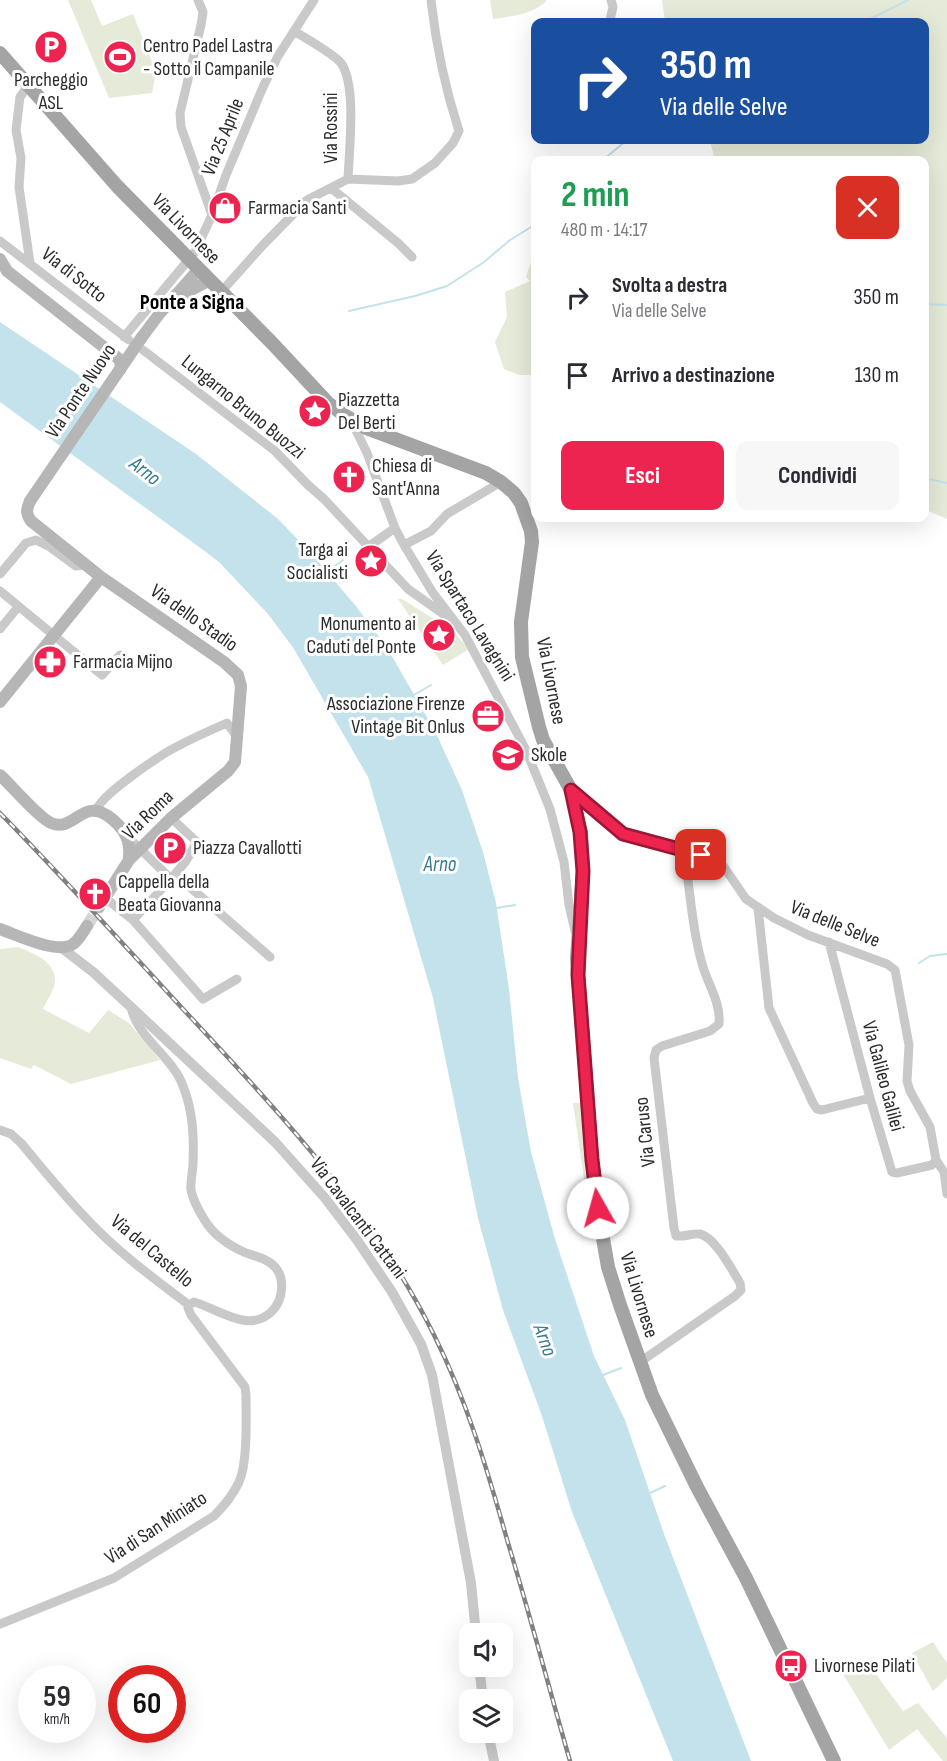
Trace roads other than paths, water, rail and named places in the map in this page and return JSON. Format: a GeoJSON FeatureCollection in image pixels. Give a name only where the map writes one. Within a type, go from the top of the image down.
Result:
{"type":"FeatureCollection","features":[{"type":"Feature","properties":{"kind":"main road","name":"Via Livornese"},"geometry":{"type":"LineString","coordinates":[[0,53],[117,186],[328,403],[366,428],[486,473],[514,493],[521,503],[531,531],[531,548],[521,622],[522,657],[543,740],[571,790],[580,832],[583,871],[578,958],[579,993],[592,1160],[608,1267],[651,1395],[746,1578],[834,1761]]}},
{"type":"Feature","properties":{"kind":"main road"},"geometry":{"type":"LineString","coordinates":[[0,259],[7,271],[119,359],[120,370]]}},
{"type":"Feature","properties":{"kind":"main road","name":"Via Ponte Nuovo"},"geometry":{"type":"LineString","coordinates":[[30,501],[120,370],[135,341],[167,304],[194,264]]}},
{"type":"Feature","properties":{"kind":"main road","name":"Via Ponte Nuovo"},"geometry":{"type":"LineString","coordinates":[[167,304],[210,280]]}},
{"type":"Feature","properties":{"kind":"main road","name":"Via dello Stadio"},"geometry":{"type":"LineString","coordinates":[[30,501],[26,509],[31,521],[101,577],[224,662],[238,675],[241,686],[236,762]]}},
{"type":"Feature","properties":{"kind":"main road"},"geometry":{"type":"LineString","coordinates":[[0,702],[101,577]]}},
{"type":"Feature","properties":{"kind":"main road","name":"Via Roma"},"geometry":{"type":"LineString","coordinates":[[102,902],[129,860],[171,818],[236,762]]}},
{"type":"Feature","properties":{"kind":"main road"},"geometry":{"type":"LineString","coordinates":[[0,775],[50,822],[66,824],[86,813],[96,811],[108,816],[125,834],[129,860]]}},
{"type":"Feature","properties":{"kind":"main road"},"geometry":{"type":"LineString","coordinates":[[0,929],[62,948],[75,943],[87,926]]}},
{"type":"Feature","properties":{"kind":"street"},"geometry":{"type":"LineString","coordinates":[[198,0],[202,12],[201,25],[180,113],[181,127],[212,215]]}},
{"type":"Feature","properties":{"kind":"street","name":"Via 25 Aprile"},"geometry":{"type":"LineString","coordinates":[[135,341],[194,264],[195,252],[212,215],[258,96],[278,56],[314,0]]}},
{"type":"Feature","properties":{"kind":"street"},"geometry":{"type":"LineString","coordinates":[[221,292],[307,200],[348,179],[398,181],[412,179],[435,163],[453,143],[459,131],[447,94],[431,0]]}},
{"type":"Feature","properties":{"kind":"street"},"geometry":{"type":"LineString","coordinates":[[610,18],[613,8],[611,0]]}},
{"type":"Feature","properties":{"kind":"street","name":"Via Rossini"},"geometry":{"type":"LineString","coordinates":[[294,31],[340,61],[348,76],[350,105],[348,179]]}},
{"type":"Feature","properties":{"kind":"street"},"geometry":{"type":"LineString","coordinates":[[28,86],[20,97],[16,130],[21,158],[20,195],[30,263]]}},
{"type":"Feature","properties":{"kind":"street"},"geometry":{"type":"LineString","coordinates":[[331,188],[412,257]]}},
{"type":"Feature","properties":{"kind":"street","name":"Via di Sotto"},"geometry":{"type":"LineString","coordinates":[[0,241],[135,341]]}},
{"type":"Feature","properties":{"kind":"street","name":"Lungarno Bruno Buozzi"},"geometry":{"type":"LineString","coordinates":[[135,341],[275,451],[324,499],[408,589],[458,624]]}},
{"type":"Feature","properties":{"kind":"street","name":"Via Spartaco Lavagnini"},"geometry":{"type":"LineString","coordinates":[[351,420],[404,545],[433,593],[458,624],[517,730],[550,809],[564,862],[568,905],[579,945]]}},
{"type":"Feature","properties":{"kind":"street"},"geometry":{"type":"LineString","coordinates":[[404,545],[431,531],[447,514],[501,482]]}},
{"type":"Feature","properties":{"kind":"street"},"geometry":{"type":"LineString","coordinates":[[368,547],[395,528]]}},
{"type":"Feature","properties":{"kind":"street","name":"Via dello Stadio"},"geometry":{"type":"LineString","coordinates":[[0,574],[26,543],[36,540],[50,547],[75,566],[86,565]]}},
{"type":"Feature","properties":{"kind":"street"},"geometry":{"type":"LineString","coordinates":[[0,591],[102,675],[120,655]]}},
{"type":"Feature","properties":{"kind":"street"},"geometry":{"type":"LineString","coordinates":[[0,628],[18,607]]}},
{"type":"Feature","properties":{"kind":"street"},"geometry":{"type":"LineString","coordinates":[[96,811],[99,804],[128,778],[178,746],[227,723],[237,737]]}},
{"type":"Feature","properties":{"kind":"street","name":"Via delle Selve"},"geometry":{"type":"LineString","coordinates":[[571,790],[623,834],[701,855],[715,861],[724,867],[740,892],[758,908],[789,926],[887,964],[895,970],[909,1046],[907,1081],[930,1127],[936,1160],[944,1172],[947,1194]]}},
{"type":"Feature","properties":{"kind":"street"},"geometry":{"type":"LineString","coordinates":[[133,920],[186,861],[197,842],[171,818]]}},
{"type":"Feature","properties":{"kind":"street"},"geometry":{"type":"LineString","coordinates":[[125,834],[270,957]]}},
{"type":"Feature","properties":{"kind":"street","name":"Via Caruso"},"geometry":{"type":"LineString","coordinates":[[640,1362],[741,1290],[740,1282],[711,1240],[703,1235],[695,1234],[685,1237],[676,1236],[674,1228],[654,1058],[656,1050],[662,1046],[710,1031],[719,1024],[720,1013],[697,942],[684,851]]}},
{"type":"Feature","properties":{"kind":"street"},"geometry":{"type":"LineString","coordinates":[[102,902],[133,920],[203,999],[237,979]]}},
{"type":"Feature","properties":{"kind":"street"},"geometry":{"type":"LineString","coordinates":[[758,908],[769,1008],[813,1103],[817,1109],[822,1110],[870,1098]]}},
{"type":"Feature","properties":{"kind":"street","name":"Via Galileo Galilei"},"geometry":{"type":"LineString","coordinates":[[829,942],[892,1172],[897,1173],[932,1165],[936,1160]]}},
{"type":"Feature","properties":{"kind":"street","name":"Via Cavalcanti Cattani"},"geometry":{"type":"LineString","coordinates":[[62,948],[93,972],[275,1142],[326,1198],[392,1292],[421,1344],[432,1375],[471,1583],[475,1623]]}},
{"type":"Feature","properties":{"kind":"street","name":"Via del Castello"},"geometry":{"type":"LineString","coordinates":[[0,1130],[11,1134],[21,1143],[84,1217],[114,1245],[189,1305],[194,1302],[243,1321],[255,1320],[274,1309],[280,1299],[282,1287],[280,1276],[274,1266],[242,1251],[214,1233],[195,1203],[191,1190],[192,1111],[182,1083],[164,1056],[136,1022],[131,1007]]}},
{"type":"Feature","properties":{"kind":"street","name":"Via di San Miniato"},"geometry":{"type":"LineString","coordinates":[[0,1624],[114,1578],[214,1516],[226,1503],[239,1481],[243,1463],[245,1387],[191,1316],[189,1305]]}},
{"type":"Feature","properties":{"kind":"street"},"geometry":{"type":"LineString","coordinates":[[490,1743],[494,1761]]}},
{"type":"Feature","properties":{"kind":"water","name":"Arno"},"geometry":{"type":"Polygon","coordinates":[[[0,322],[196,454],[278,519],[311,553],[386,646],[435,731],[462,790],[483,852],[496,903],[509,989],[518,1078],[531,1152],[555,1239],[594,1356],[625,1420],[664,1534],[751,1761],[673,1761],[572,1512],[542,1416],[503,1310],[478,1218],[433,998],[368,777],[294,649],[268,614],[220,563],[0,402],[0,322]]]}},
{"type":"Feature","properties":{"kind":"waterway"},"geometry":{"type":"LineString","coordinates":[[872,18],[908,0]]}},
{"type":"Feature","properties":{"kind":"waterway"},"geometry":{"type":"LineString","coordinates":[[608,156],[622,144]]}},
{"type":"Feature","properties":{"kind":"waterway"},"geometry":{"type":"LineString","coordinates":[[349,311],[447,286],[531,227]]}},
{"type":"Feature","properties":{"kind":"waterway"},"geometry":{"type":"LineString","coordinates":[[929,304],[947,305]]}},
{"type":"Feature","properties":{"kind":"waterway"},"geometry":{"type":"LineString","coordinates":[[929,479],[947,483]]}},
{"type":"Feature","properties":{"kind":"waterway"},"geometry":{"type":"LineString","coordinates":[[327,572],[343,560]]}},
{"type":"Feature","properties":{"kind":"waterway"},"geometry":{"type":"LineString","coordinates":[[414,695],[431,685]]}},
{"type":"Feature","properties":{"kind":"waterway"},"geometry":{"type":"LineString","coordinates":[[497,908],[515,905]]}},
{"type":"Feature","properties":{"kind":"waterway"},"geometry":{"type":"LineString","coordinates":[[919,963],[930,956],[947,954]]}},
{"type":"Feature","properties":{"kind":"waterway"},"geometry":{"type":"LineString","coordinates":[[603,1375],[621,1368]]}},
{"type":"Feature","properties":{"kind":"waterway"},"geometry":{"type":"LineString","coordinates":[[650,1493],[665,1486]]}},
{"type":"Feature","properties":{"kind":"tunnel"},"geometry":{"type":"LineString","coordinates":[[87,926],[99,907]]}},
{"type":"Feature","properties":{"kind":"railway"},"geometry":{"type":"LineString","coordinates":[[0,813],[287,1123],[352,1203],[409,1289],[446,1360],[476,1437],[570,1761]]}},
{"type":"Feature","properties":{"kind":"place","name":"Parcheggio ASL"},"geometry":{"type":"Point","coordinates":[51,47]}},
{"type":"Feature","properties":{"kind":"place","name":"Centro Padel Lastra - Sotto il Campanile"},"geometry":{"type":"Point","coordinates":[120,57]}},
{"type":"Feature","properties":{"kind":"place","name":"Farmacia Santi"},"geometry":{"type":"Point","coordinates":[225,208]}},
{"type":"Feature","properties":{"kind":"place","name":"Piazzetta Del Berti"},"geometry":{"type":"Point","coordinates":[315,411]}},
{"type":"Feature","properties":{"kind":"place","name":"Chiesa di Sant'Anna"},"geometry":{"type":"Point","coordinates":[349,477]}},
{"type":"Feature","properties":{"kind":"place","name":"Targa ai Socialisti"},"geometry":{"type":"Point","coordinates":[371,561]}},
{"type":"Feature","properties":{"kind":"place","name":"Monumento ai Caduti del Ponte"},"geometry":{"type":"Point","coordinates":[439,635]}},
{"type":"Feature","properties":{"kind":"place","name":"Farmacia Mijno"},"geometry":{"type":"Point","coordinates":[50,662]}},
{"type":"Feature","properties":{"kind":"place","name":"Associazione Firenze Vintage Bit Onlus"},"geometry":{"type":"Point","coordinates":[488,716]}},
{"type":"Feature","properties":{"kind":"place","name":"Skole"},"geometry":{"type":"Point","coordinates":[508,755]}},
{"type":"Feature","properties":{"kind":"place","name":"Piazza Cavallotti"},"geometry":{"type":"Point","coordinates":[170,848]}},
{"type":"Feature","properties":{"kind":"place","name":"Cappella della Beata Giovanna"},"geometry":{"type":"Point","coordinates":[95,894]}},
{"type":"Feature","properties":{"kind":"place","name":"Livornese Pilati"},"geometry":{"type":"Point","coordinates":[791,1666]}},
{"type":"Feature","properties":{"kind":"district","name":"Ponte a Signa"},"geometry":{"type":"Point","coordinates":[192,302]}}]}
